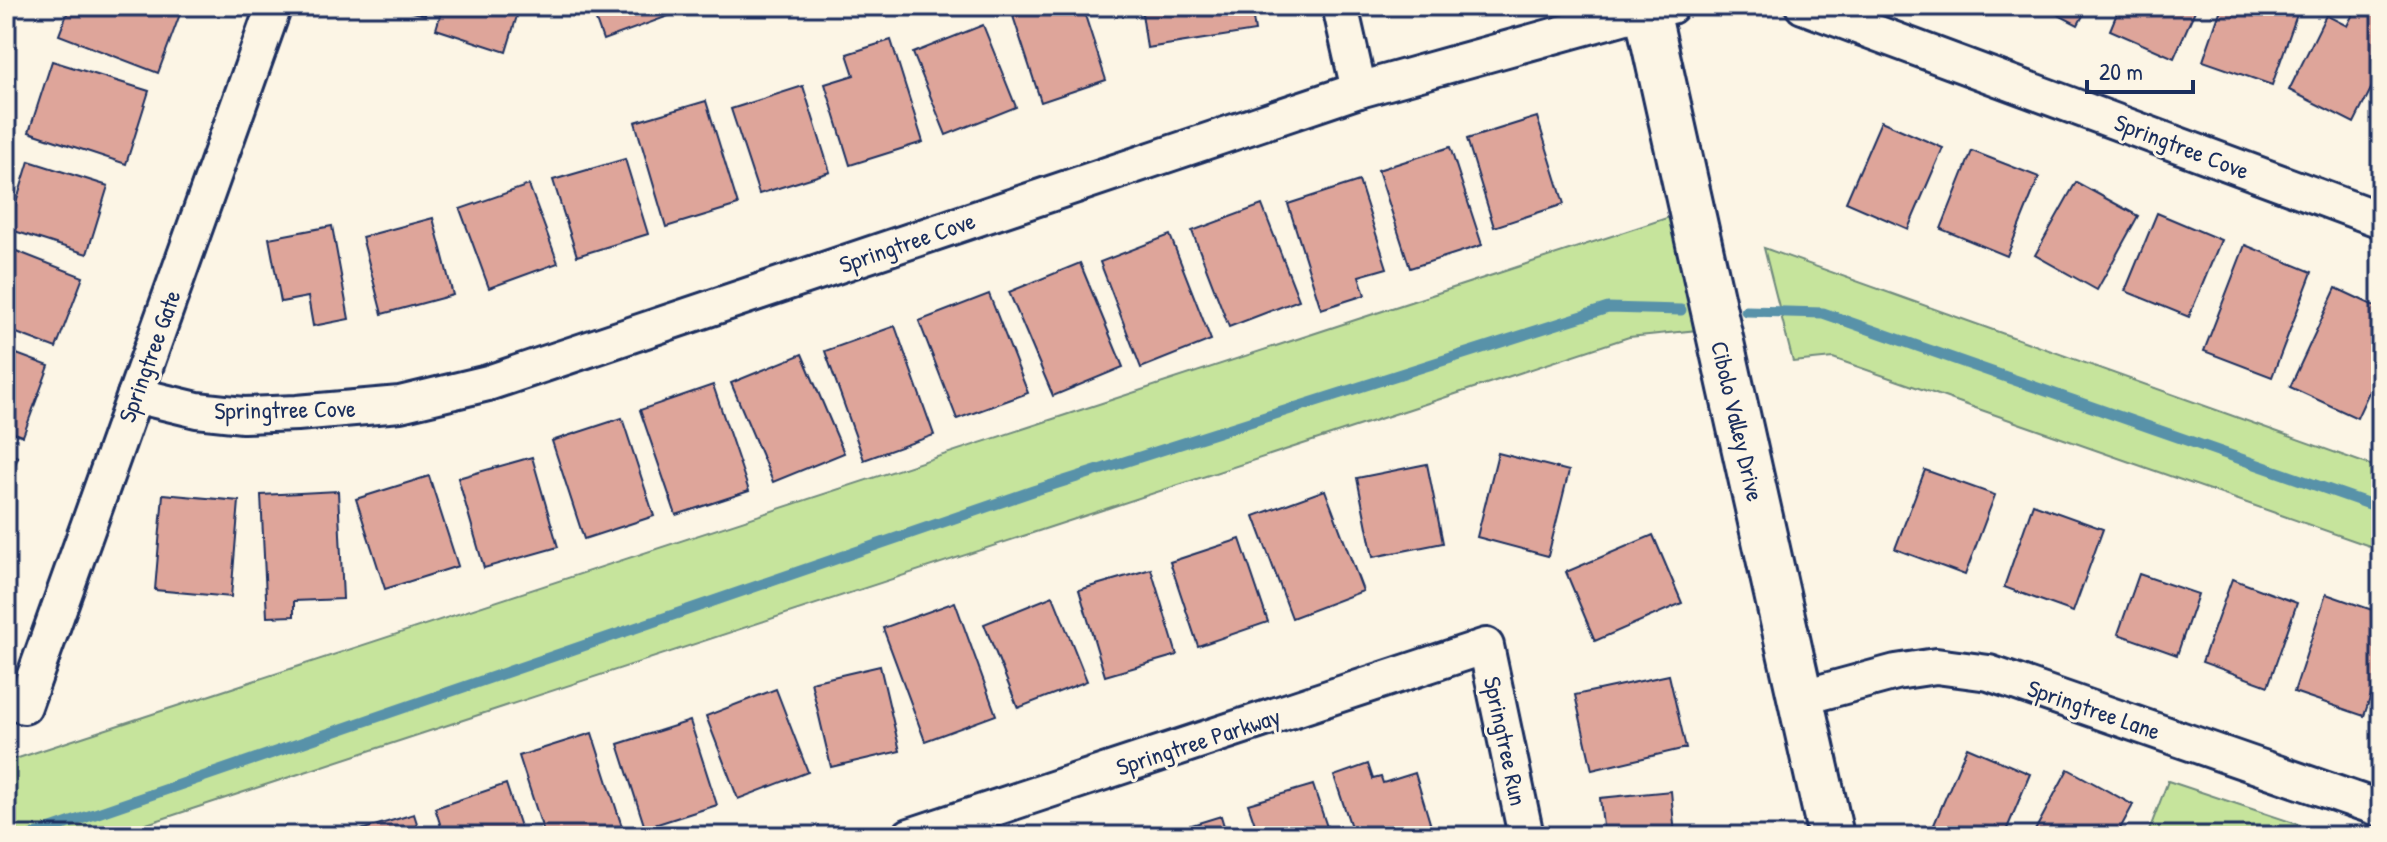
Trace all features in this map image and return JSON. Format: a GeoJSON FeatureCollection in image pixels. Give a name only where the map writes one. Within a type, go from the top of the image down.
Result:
{"type":"FeatureCollection","features":[{"type":"Feature","properties":{"kind":"main road","name":"Cibolo Valley Drive"},"geometry":{"type":"LineString","coordinates":[[1655,7],[1831,836]]}},
{"type":"Feature","properties":{"kind":"street","name":"Springtree Gate"},"geometry":{"type":"LineString","coordinates":[[24,706],[274,6]]}},
{"type":"Feature","properties":{"kind":"street"},"geometry":{"type":"LineString","coordinates":[[1340,6],[1359,90]]}},
{"type":"Feature","properties":{"kind":"street","name":"Springtree Cove"},"geometry":{"type":"LineString","coordinates":[[1803,6],[2381,220]]}},
{"type":"Feature","properties":{"kind":"street","name":"Springtree Cove"},"geometry":{"type":"LineString","coordinates":[[135,395],[197,410],[243,415],[400,404],[488,383],[1359,90],[1655,7]]}},
{"type":"Feature","properties":{"kind":"street","name":"Springtree Parkway"},"geometry":{"type":"LineString","coordinates":[[910,836],[1486,646]]}},
{"type":"Feature","properties":{"kind":"street","name":"Springtree Run"},"geometry":{"type":"LineString","coordinates":[[1486,646],[1526,836]]}},
{"type":"Feature","properties":{"kind":"street","name":"Springtree Lane"},"geometry":{"type":"LineString","coordinates":[[1800,698],[1896,672],[1936,666],[1989,673],[2381,809]]}},
{"type":"Feature","properties":{"kind":"green space"},"geometry":{"type":"Polygon","coordinates":[[[1691,210],[1717,328],[1629,337],[110,836],[6,836],[6,762],[1691,210]]]}},
{"type":"Feature","properties":{"kind":"green space"},"geometry":{"type":"Polygon","coordinates":[[[1764,248],[2381,469],[2381,550],[1833,358],[1793,362],[1764,248]]]}},
{"type":"Feature","properties":{"kind":"green space"},"geometry":{"type":"Polygon","coordinates":[[[2168,781],[2333,836],[2147,836],[2168,781]]]}},
{"type":"Feature","properties":{"kind":"building"},"geometry":{"type":"Polygon","coordinates":[[[70,6],[183,6],[158,73],[59,35],[70,6]]]}},
{"type":"Feature","properties":{"kind":"building"},"geometry":{"type":"Polygon","coordinates":[[[388,6],[427,6],[425,15],[388,6]]]}},
{"type":"Feature","properties":{"kind":"building"},"geometry":{"type":"Polygon","coordinates":[[[443,6],[520,6],[506,52],[436,29],[443,6]]]}},
{"type":"Feature","properties":{"kind":"building"},"geometry":{"type":"Polygon","coordinates":[[[591,6],[671,6],[674,14],[603,40],[591,6]]]}},
{"type":"Feature","properties":{"kind":"building"},"geometry":{"type":"Polygon","coordinates":[[[693,6],[718,6],[696,14],[693,6]]]}},
{"type":"Feature","properties":{"kind":"building"},"geometry":{"type":"Polygon","coordinates":[[[1042,6],[1082,6],[1106,80],[1041,102],[1013,16],[1042,6]]]}},
{"type":"Feature","properties":{"kind":"building"},"geometry":{"type":"Polygon","coordinates":[[[1141,6],[1251,6],[1255,31],[1147,48],[1141,6]]]}},
{"type":"Feature","properties":{"kind":"building"},"geometry":{"type":"Polygon","coordinates":[[[2041,6],[2088,6],[2078,25],[2041,6]]]}},
{"type":"Feature","properties":{"kind":"building"},"geometry":{"type":"Polygon","coordinates":[[[2120,6],[2197,6],[2174,58],[2110,30],[2120,6]]]}},
{"type":"Feature","properties":{"kind":"building"},"geometry":{"type":"Polygon","coordinates":[[[2222,6],[2300,6],[2272,85],[2203,61],[2222,6]]]}},
{"type":"Feature","properties":{"kind":"building"},"geometry":{"type":"Polygon","coordinates":[[[2357,6],[2381,15],[2381,69],[2354,123],[2289,90],[2326,15],[2347,26],[2357,6]]]}},
{"type":"Feature","properties":{"kind":"building"},"geometry":{"type":"Polygon","coordinates":[[[983,25],[1016,107],[946,135],[913,53],[983,25]]]}},
{"type":"Feature","properties":{"kind":"building"},"geometry":{"type":"Polygon","coordinates":[[[891,40],[923,142],[850,165],[825,84],[854,75],[847,54],[891,40]]]}},
{"type":"Feature","properties":{"kind":"building"},"geometry":{"type":"Polygon","coordinates":[[[52,61],[149,91],[126,164],[29,132],[52,61]]]}},
{"type":"Feature","properties":{"kind":"building"},"geometry":{"type":"Polygon","coordinates":[[[803,86],[830,172],[759,194],[731,109],[803,86]]]}},
{"type":"Feature","properties":{"kind":"building"},"geometry":{"type":"Polygon","coordinates":[[[706,101],[738,205],[666,227],[635,122],[706,101]]]}},
{"type":"Feature","properties":{"kind":"building"},"geometry":{"type":"Polygon","coordinates":[[[1537,117],[1564,204],[1494,227],[1467,139],[1537,117]]]}},
{"type":"Feature","properties":{"kind":"building"},"geometry":{"type":"Polygon","coordinates":[[[1881,121],[1943,148],[1908,229],[1846,202],[1881,121]]]}},
{"type":"Feature","properties":{"kind":"building"},"geometry":{"type":"Polygon","coordinates":[[[1450,147],[1482,245],[1410,268],[1378,170],[1450,147]]]}},
{"type":"Feature","properties":{"kind":"building"},"geometry":{"type":"Polygon","coordinates":[[[1972,151],[2039,177],[2007,256],[1941,229],[1972,151]]]}},
{"type":"Feature","properties":{"kind":"building"},"geometry":{"type":"Polygon","coordinates":[[[625,159],[648,234],[577,256],[553,180],[625,159]]]}},
{"type":"Feature","properties":{"kind":"building"},"geometry":{"type":"Polygon","coordinates":[[[29,161],[108,186],[87,254],[8,229],[29,161]]]}},
{"type":"Feature","properties":{"kind":"building"},"geometry":{"type":"Polygon","coordinates":[[[1359,181],[1387,268],[1359,276],[1365,295],[1321,309],[1288,204],[1359,181]]]}},
{"type":"Feature","properties":{"kind":"building"},"geometry":{"type":"Polygon","coordinates":[[[2076,182],[2138,216],[2097,290],[2035,255],[2076,182]]]}},
{"type":"Feature","properties":{"kind":"building"},"geometry":{"type":"Polygon","coordinates":[[[529,185],[558,263],[489,288],[460,209],[529,185]]]}},
{"type":"Feature","properties":{"kind":"building"},"geometry":{"type":"Polygon","coordinates":[[[1262,205],[1299,300],[1229,327],[1192,231],[1262,205]]]}},
{"type":"Feature","properties":{"kind":"building"},"geometry":{"type":"Polygon","coordinates":[[[2157,213],[2221,240],[2189,317],[2125,291],[2157,213]]]}},
{"type":"Feature","properties":{"kind":"building"},"geometry":{"type":"Polygon","coordinates":[[[433,218],[453,295],[382,314],[362,237],[433,218]]]}},
{"type":"Feature","properties":{"kind":"building"},"geometry":{"type":"Polygon","coordinates":[[[332,226],[349,319],[313,326],[308,297],[281,302],[269,238],[332,226]]]}},
{"type":"Feature","properties":{"kind":"building"},"geometry":{"type":"Polygon","coordinates":[[[1170,235],[1211,340],[1141,368],[1100,262],[1170,235]]]}},
{"type":"Feature","properties":{"kind":"building"},"geometry":{"type":"Polygon","coordinates":[[[2245,245],[2312,272],[2272,377],[2204,351],[2245,245]]]}},
{"type":"Feature","properties":{"kind":"building"},"geometry":{"type":"Polygon","coordinates":[[[6,247],[83,277],[56,348],[6,329],[6,247]]]}},
{"type":"Feature","properties":{"kind":"building"},"geometry":{"type":"Polygon","coordinates":[[[1080,263],[1123,367],[1053,396],[1009,292],[1080,263]]]}},
{"type":"Feature","properties":{"kind":"building"},"geometry":{"type":"Polygon","coordinates":[[[2336,288],[2381,309],[2381,366],[2357,418],[2290,387],[2336,288]]]}},
{"type":"Feature","properties":{"kind":"building"},"geometry":{"type":"Polygon","coordinates":[[[989,294],[1028,393],[957,419],[919,321],[989,294]]]}},
{"type":"Feature","properties":{"kind":"building"},"geometry":{"type":"Polygon","coordinates":[[[895,326],[934,435],[864,460],[825,351],[895,326]]]}},
{"type":"Feature","properties":{"kind":"building"},"geometry":{"type":"Polygon","coordinates":[[[6,350],[49,366],[23,436],[6,430],[6,350]]]}},
{"type":"Feature","properties":{"kind":"building"},"geometry":{"type":"Polygon","coordinates":[[[802,354],[844,453],[773,482],[731,383],[802,354]]]}},
{"type":"Feature","properties":{"kind":"building"},"geometry":{"type":"Polygon","coordinates":[[[713,385],[749,491],[676,515],[640,410],[713,385]]]}},
{"type":"Feature","properties":{"kind":"building"},"geometry":{"type":"Polygon","coordinates":[[[622,418],[654,516],[584,539],[552,441],[622,418]]]}},
{"type":"Feature","properties":{"kind":"building"},"geometry":{"type":"Polygon","coordinates":[[[6,452],[18,457],[6,488],[6,452]]]}},
{"type":"Feature","properties":{"kind":"building"},"geometry":{"type":"Polygon","coordinates":[[[1498,453],[1569,471],[1548,556],[1477,537],[1498,453]]]}},
{"type":"Feature","properties":{"kind":"building"},"geometry":{"type":"Polygon","coordinates":[[[532,457],[558,547],[484,568],[458,478],[532,457]]]}},
{"type":"Feature","properties":{"kind":"building"},"geometry":{"type":"Polygon","coordinates":[[[1427,464],[1443,543],[1373,557],[1357,478],[1427,464]]]}},
{"type":"Feature","properties":{"kind":"building"},"geometry":{"type":"Polygon","coordinates":[[[1925,470],[1995,495],[1965,575],[1895,549],[1925,470]]]}},
{"type":"Feature","properties":{"kind":"building"},"geometry":{"type":"Polygon","coordinates":[[[429,476],[458,566],[385,589],[356,499],[429,476]]]}},
{"type":"Feature","properties":{"kind":"building"},"geometry":{"type":"Polygon","coordinates":[[[1325,490],[1363,591],[1292,618],[1254,516],[1325,490]]]}},
{"type":"Feature","properties":{"kind":"building"},"geometry":{"type":"Polygon","coordinates":[[[338,491],[343,599],[294,601],[294,616],[267,617],[261,495],[338,491]]]}},
{"type":"Feature","properties":{"kind":"building"},"geometry":{"type":"Polygon","coordinates":[[[163,494],[239,501],[231,597],[155,590],[163,494]]]}},
{"type":"Feature","properties":{"kind":"building"},"geometry":{"type":"Polygon","coordinates":[[[2033,504],[2103,529],[2073,612],[2004,587],[2033,504]]]}},
{"type":"Feature","properties":{"kind":"building"},"geometry":{"type":"Polygon","coordinates":[[[1653,535],[1682,603],[1595,641],[1566,572],[1653,535]]]}},
{"type":"Feature","properties":{"kind":"building"},"geometry":{"type":"Polygon","coordinates":[[[1240,539],[1268,622],[1198,646],[1170,562],[1240,539]]]}},
{"type":"Feature","properties":{"kind":"building"},"geometry":{"type":"Polygon","coordinates":[[[1151,569],[1177,655],[1105,676],[1079,590],[1151,569]]]}},
{"type":"Feature","properties":{"kind":"building"},"geometry":{"type":"Polygon","coordinates":[[[2139,574],[2198,594],[2177,655],[2118,634],[2139,574]]]}},
{"type":"Feature","properties":{"kind":"building"},"geometry":{"type":"Polygon","coordinates":[[[2232,579],[2297,603],[2268,686],[2202,662],[2232,579]]]}},
{"type":"Feature","properties":{"kind":"building"},"geometry":{"type":"Polygon","coordinates":[[[2326,594],[2381,613],[2381,665],[2364,716],[2294,692],[2326,594]]]}},
{"type":"Feature","properties":{"kind":"building"},"geometry":{"type":"Polygon","coordinates":[[[1053,596],[1087,681],[1018,708],[984,624],[1053,596]]]}},
{"type":"Feature","properties":{"kind":"building"},"geometry":{"type":"Polygon","coordinates":[[[955,602],[996,715],[925,741],[883,628],[955,602]]]}},
{"type":"Feature","properties":{"kind":"building"},"geometry":{"type":"Polygon","coordinates":[[[880,666],[900,751],[831,767],[811,682],[880,666]]]}},
{"type":"Feature","properties":{"kind":"building"},"geometry":{"type":"Polygon","coordinates":[[[1669,675],[1686,748],[1592,770],[1575,695],[1669,675]]]}},
{"type":"Feature","properties":{"kind":"building"},"geometry":{"type":"Polygon","coordinates":[[[776,689],[808,772],[738,799],[706,716],[776,689]]]}},
{"type":"Feature","properties":{"kind":"building"},"geometry":{"type":"Polygon","coordinates":[[[690,721],[717,805],[645,828],[618,744],[690,721]]]}},
{"type":"Feature","properties":{"kind":"building"},"geometry":{"type":"Polygon","coordinates":[[[592,733],[625,836],[545,836],[519,756],[592,733]]]}},
{"type":"Feature","properties":{"kind":"building"},"geometry":{"type":"Polygon","coordinates":[[[1967,747],[2030,774],[2004,836],[1956,836],[1933,827],[1967,747]]]}},
{"type":"Feature","properties":{"kind":"building"},"geometry":{"type":"Polygon","coordinates":[[[1368,764],[1373,779],[1381,777],[1383,783],[1415,773],[1434,836],[1354,836],[1334,776],[1368,764]]]}},
{"type":"Feature","properties":{"kind":"building"},"geometry":{"type":"Polygon","coordinates":[[[2068,769],[2133,805],[2116,836],[2032,836],[2068,769]]]}},
{"type":"Feature","properties":{"kind":"building"},"geometry":{"type":"Polygon","coordinates":[[[506,784],[523,836],[444,836],[435,808],[506,784]]]}},
{"type":"Feature","properties":{"kind":"building"},"geometry":{"type":"Polygon","coordinates":[[[1313,785],[1330,836],[1259,836],[1248,804],[1313,785]]]}},
{"type":"Feature","properties":{"kind":"building"},"geometry":{"type":"Polygon","coordinates":[[[1671,791],[1675,836],[1604,836],[1600,798],[1671,791]]]}},
{"type":"Feature","properties":{"kind":"building"},"geometry":{"type":"Polygon","coordinates":[[[414,814],[421,836],[344,836],[344,835],[414,814]]]}},
{"type":"Feature","properties":{"kind":"building"},"geometry":{"type":"Polygon","coordinates":[[[1221,816],[1227,836],[1156,836],[1221,816]]]}},
{"type":"Feature","properties":{"kind":"waterway"},"geometry":{"type":"LineString","coordinates":[[31,836],[1033,491],[1608,308],[1681,310]]}},
{"type":"Feature","properties":{"kind":"waterway"},"geometry":{"type":"LineString","coordinates":[[1746,311],[1823,313],[2381,508]]}}]}
